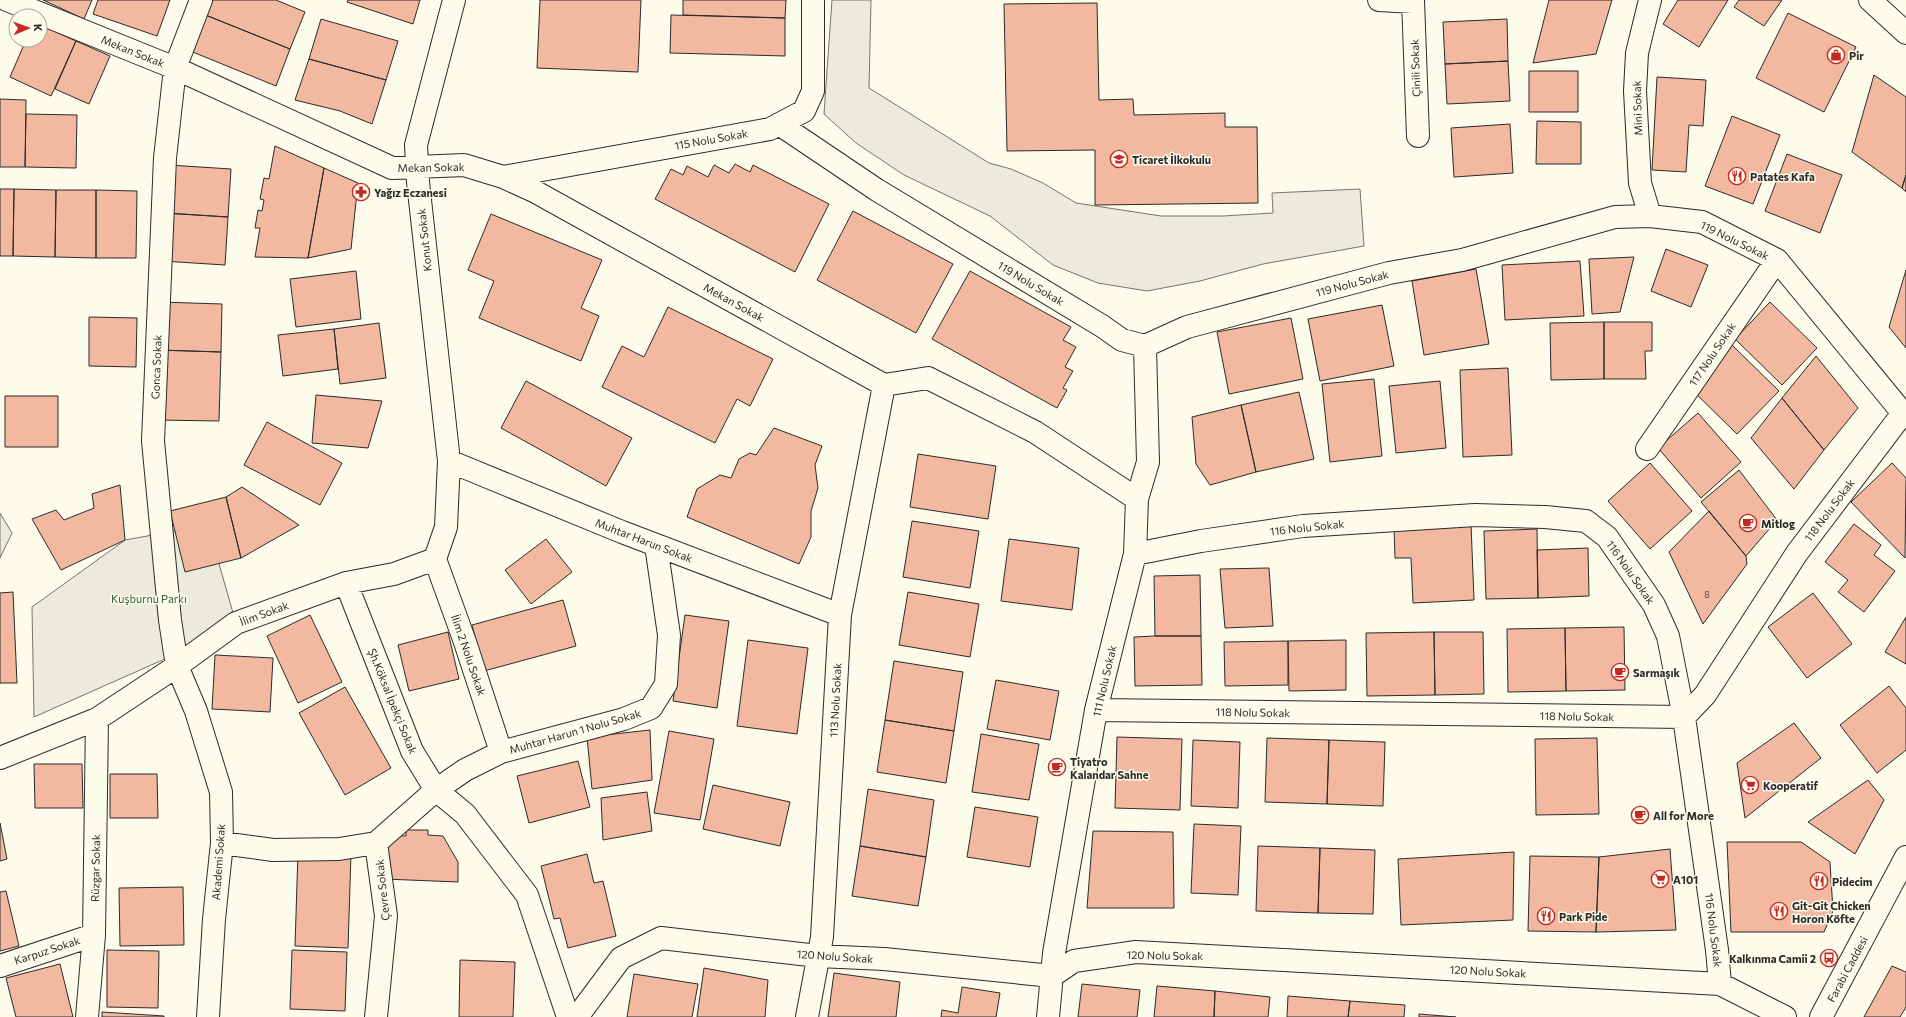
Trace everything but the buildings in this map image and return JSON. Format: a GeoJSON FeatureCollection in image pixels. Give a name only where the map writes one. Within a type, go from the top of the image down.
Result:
{"type":"FeatureCollection","features":[{"type":"Feature","properties":{"kind":"street","name":"Mekan Sokak"},"geometry":{"type":"LineString","coordinates":[[6,0],[175,68],[392,168],[464,165],[503,177],[534,191],[884,386]]}},
{"type":"Feature","properties":{"kind":"street","name":"Gonca Sokak"},"geometry":{"type":"LineString","coordinates":[[177,666],[170,620],[153,441],[165,158],[175,68],[201,0]]}},
{"type":"Feature","properties":{"kind":"street","name":"Konut Sokak"},"geometry":{"type":"LineString","coordinates":[[449,461],[417,167],[416,145],[454,0]]}},
{"type":"Feature","properties":{"kind":"street","name":"115 Nolu Sokak"},"geometry":{"type":"LineString","coordinates":[[503,177],[770,129],[804,111],[813,91],[813,0]]}},
{"type":"Feature","properties":{"kind":"street"},"geometry":{"type":"LineString","coordinates":[[1378,0],[1413,1]]}},
{"type":"Feature","properties":{"kind":"street","name":"Mini Sokak"},"geometry":{"type":"LineString","coordinates":[[1650,0],[1637,52],[1635,91],[1640,183],[1650,216]]}},
{"type":"Feature","properties":{"kind":"street"},"geometry":{"type":"LineString","coordinates":[[1870,0],[1906,33]]}},
{"type":"Feature","properties":{"kind":"street","name":"Çinili Sokak"},"geometry":{"type":"LineString","coordinates":[[1413,1],[1418,136]]}},
{"type":"Feature","properties":{"kind":"street","name":"119 Nolu Sokak"},"geometry":{"type":"LineString","coordinates":[[779,124],[877,190],[1095,322],[1122,340],[1145,346],[1187,327],[1389,273],[1462,260],[1615,217],[1650,216],[1702,222],[1777,260],[1904,415]]}},
{"type":"Feature","properties":{"kind":"street","name":"117 Nolu Sokak"},"geometry":{"type":"LineString","coordinates":[[1647,449],[1777,260]]}},
{"type":"Feature","properties":{"kind":"street","name":"111 Nolu Sokak"},"geometry":{"type":"LineString","coordinates":[[1048,1017],[1054,953],[1096,710],[1135,554],[1137,499],[1148,462],[1145,346]]}},
{"type":"Feature","properties":{"kind":"street"},"geometry":{"type":"LineString","coordinates":[[884,386],[928,378],[1035,432],[1137,499]]}},
{"type":"Feature","properties":{"kind":"street","name":"113 Nolu Sokak"},"geometry":{"type":"LineString","coordinates":[[808,1017],[822,937],[840,615],[884,386]]}},
{"type":"Feature","properties":{"kind":"street","name":"118 Nolu Sokak"},"geometry":{"type":"LineString","coordinates":[[1096,710],[1684,717],[1705,695],[1797,553],[1904,415]]}},
{"type":"Feature","properties":{"kind":"street"},"geometry":{"type":"LineString","coordinates":[[435,559],[446,527],[449,461]]}},
{"type":"Feature","properties":{"kind":"street","name":"Muhtar Harun Sokak"},"geometry":{"type":"LineString","coordinates":[[449,461],[656,545],[840,615]]}},
{"type":"Feature","properties":{"kind":"street","name":"116 Nolu Sokak"},"geometry":{"type":"LineString","coordinates":[[1135,554],[1201,541],[1303,526],[1475,515],[1546,517],[1586,521],[1607,537],[1654,605],[1668,636],[1684,717],[1717,950],[1720,984]]}},
{"type":"Feature","properties":{"kind":"street","name":"Muhtar Harun 1 Nolu Sokak"},"geometry":{"type":"LineString","coordinates":[[436,790],[465,770],[501,752],[624,719],[651,708],[666,684],[669,635],[656,545]]}},
{"type":"Feature","properties":{"kind":"street","name":"İlim Sokak"},"geometry":{"type":"LineString","coordinates":[[0,758],[97,719],[177,666],[236,623],[346,583],[394,574],[435,559]]}},
{"type":"Feature","properties":{"kind":"street","name":"İlim 2 Nolu Sokak"},"geometry":{"type":"LineString","coordinates":[[435,559],[465,642],[501,752]]}},
{"type":"Feature","properties":{"kind":"street","name":"Şh.Köksal İpekçi Sokak"},"geometry":{"type":"LineString","coordinates":[[346,583],[412,751],[436,790],[465,814],[527,895],[568,1017]]}},
{"type":"Feature","properties":{"kind":"street","name":"Akademi Sokak"},"geometry":{"type":"LineString","coordinates":[[177,666],[196,711],[221,792],[222,843],[214,919],[208,1017]]}},
{"type":"Feature","properties":{"kind":"street","name":"Rüzgar Sokak"},"geometry":{"type":"LineString","coordinates":[[87,1017],[94,935],[97,719]]}},
{"type":"Feature","properties":{"kind":"street"},"geometry":{"type":"LineString","coordinates":[[222,843],[273,850],[339,849],[376,843],[436,790]]}},
{"type":"Feature","properties":{"kind":"street","name":"Çevre Sokak"},"geometry":{"type":"LineString","coordinates":[[376,843],[386,916],[376,1017]]}},
{"type":"Feature","properties":{"kind":"street","name":"Farabi Caddesi"},"geometry":{"type":"LineString","coordinates":[[1821,1017],[1906,857]]}},
{"type":"Feature","properties":{"kind":"street","name":"Karpuz Sokak"},"geometry":{"type":"LineString","coordinates":[[0,966],[94,935]]}},
{"type":"Feature","properties":{"kind":"street","name":"120 Nolu Sokak"},"geometry":{"type":"LineString","coordinates":[[577,1017],[621,958],[661,938],[818,956],[884,959],[1052,976],[1074,960],[1136,952],[1720,984],[1785,1017]]}},
{"type":"Feature","properties":{"kind":"green space"},"geometry":{"type":"Polygon","coordinates":[[[832,0],[871,0],[869,88],[989,163],[1011,169],[1043,183],[1076,203],[1161,216],[1223,216],[1273,213],[1272,193],[1360,189],[1364,246],[1263,264],[1200,281],[1147,291],[1098,283],[1053,265],[990,216],[904,175],[856,143],[824,114],[832,0]]]}},
{"type":"Feature","properties":{"kind":"green space"},"geometry":{"type":"Polygon","coordinates":[[[0,513],[12,533],[0,558],[0,513]]]}},
{"type":"Feature","properties":{"kind":"green space","name":"Kuşburnu Parkı"},"geometry":{"type":"Polygon","coordinates":[[[208,525],[237,627],[34,717],[32,607],[125,540],[208,525]]]}},
{"type":"Feature","properties":{"kind":"place","name":"Pir"},"geometry":{"type":"Point","coordinates":[1836,55]}},
{"type":"Feature","properties":{"kind":"place","name":"Ticaret İlkokulu"},"geometry":{"type":"Point","coordinates":[1119,159]}},
{"type":"Feature","properties":{"kind":"place","name":"Patates Kafa"},"geometry":{"type":"Point","coordinates":[1737,176]}},
{"type":"Feature","properties":{"kind":"place","name":"Yağız Eczanesi"},"geometry":{"type":"Point","coordinates":[361,192]}},
{"type":"Feature","properties":{"kind":"place","name":"Mitlog"},"geometry":{"type":"Point","coordinates":[1748,523]}},
{"type":"Feature","properties":{"kind":"place","name":"Sarmaşık"},"geometry":{"type":"Point","coordinates":[1620,672]}},
{"type":"Feature","properties":{"kind":"place","name":"Tiyatro Kalandar Sahne"},"geometry":{"type":"Point","coordinates":[1057,767]}},
{"type":"Feature","properties":{"kind":"place","name":"Kooperatif"},"geometry":{"type":"Point","coordinates":[1750,785]}},
{"type":"Feature","properties":{"kind":"place","name":"All for More"},"geometry":{"type":"Point","coordinates":[1640,815]}},
{"type":"Feature","properties":{"kind":"place","name":"A101"},"geometry":{"type":"Point","coordinates":[1660,879]}},
{"type":"Feature","properties":{"kind":"place","name":"Pidecim"},"geometry":{"type":"Point","coordinates":[1819,881]}},
{"type":"Feature","properties":{"kind":"place","name":"Git-Git Chicken Horon Köfte"},"geometry":{"type":"Point","coordinates":[1779,911]}},
{"type":"Feature","properties":{"kind":"place","name":"Park Pide"},"geometry":{"type":"Point","coordinates":[1546,916]}},
{"type":"Feature","properties":{"kind":"place","name":"Kalkınma Camii 2"},"geometry":{"type":"Point","coordinates":[1829,958]}}]}
